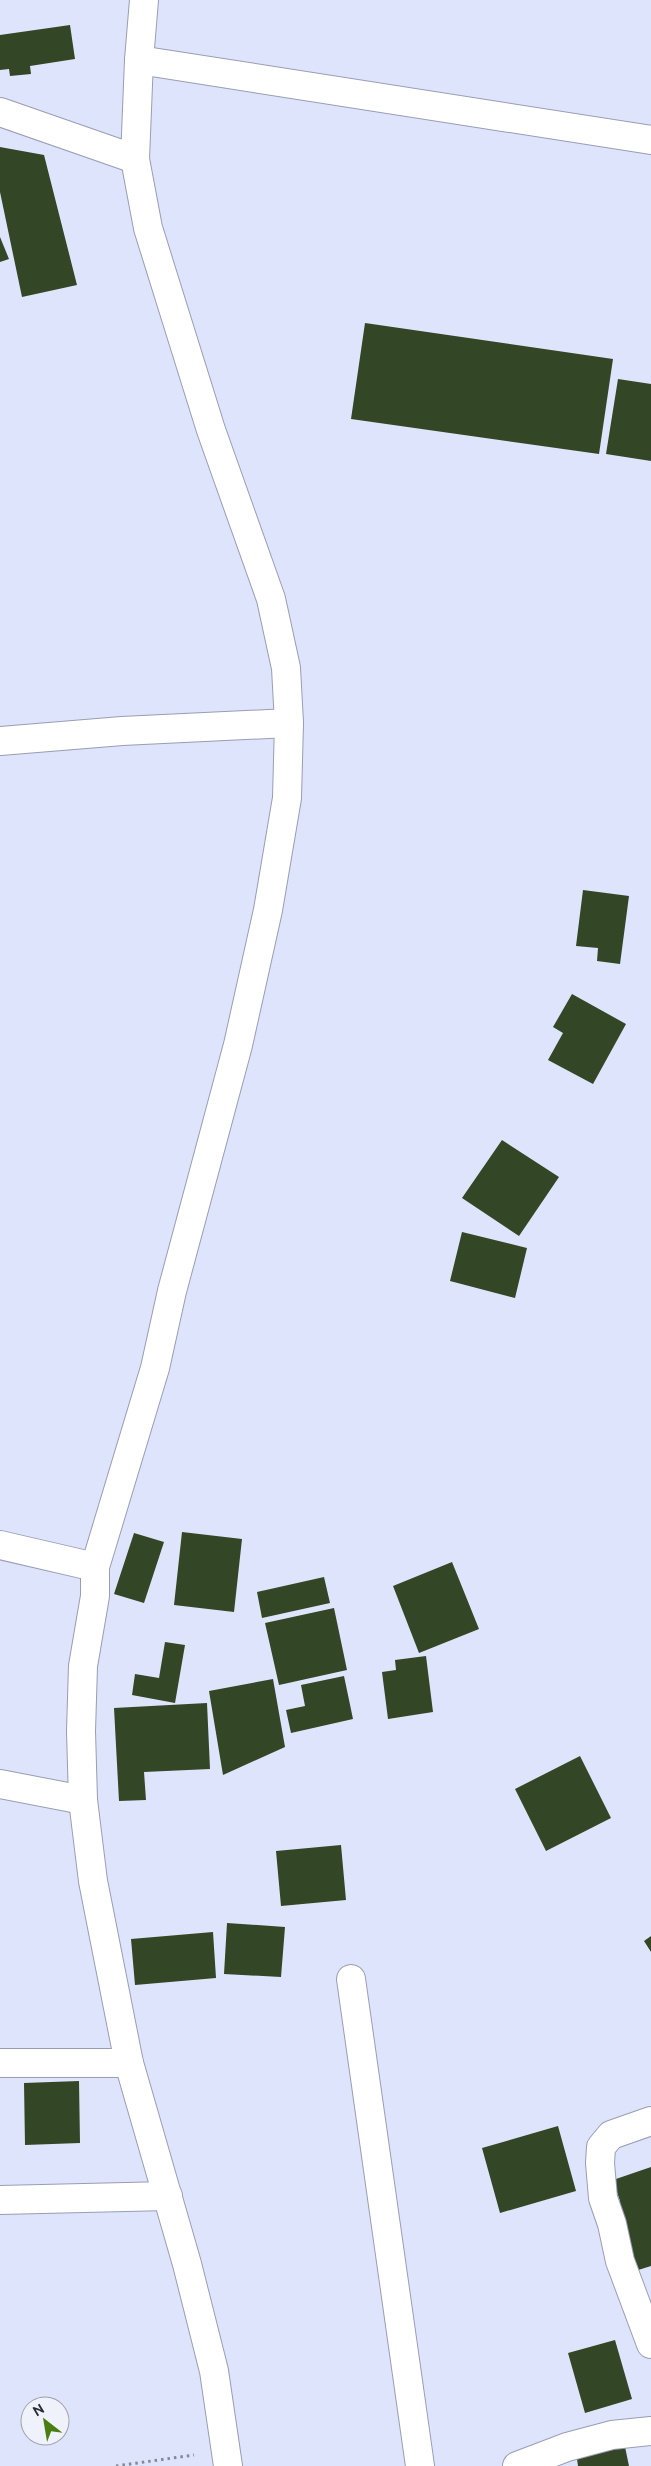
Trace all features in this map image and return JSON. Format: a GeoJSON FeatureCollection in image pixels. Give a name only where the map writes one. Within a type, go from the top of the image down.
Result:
{"type":"FeatureCollection","features":[{"type":"Feature","properties":{"kind":"street"},"geometry":{"type":"LineString","coordinates":[[144,0],[138,60],[136,159],[148,228],[183,346],[271,600],[286,668],[289,723],[287,798],[268,910],[238,1045],[172,1291],[155,1368],[96,1567],[95,1596],[83,1666],[81,1731],[83,1800],[93,1881],[129,2063],[168,2196],[214,2371],[226,2458]]}},
{"type":"Feature","properties":{"kind":"street"},"geometry":{"type":"LineString","coordinates":[[138,60],[651,140]]}},
{"type":"Feature","properties":{"kind":"street"},"geometry":{"type":"LineString","coordinates":[[0,112],[136,159]]}},
{"type":"Feature","properties":{"kind":"street"},"geometry":{"type":"LineString","coordinates":[[0,741],[132,731],[289,723]]}},
{"type":"Feature","properties":{"kind":"street"},"geometry":{"type":"LineString","coordinates":[[0,1545],[96,1567]]}},
{"type":"Feature","properties":{"kind":"street"},"geometry":{"type":"LineString","coordinates":[[0,1784],[83,1800]]}},
{"type":"Feature","properties":{"kind":"street"},"geometry":{"type":"LineString","coordinates":[[351,1978],[420,2466]]}},
{"type":"Feature","properties":{"kind":"street"},"geometry":{"type":"LineString","coordinates":[[0,2063],[129,2063]]}},
{"type":"Feature","properties":{"kind":"street"},"geometry":{"type":"LineString","coordinates":[[651,2121],[612,2135],[601,2147],[600,2163],[603,2198],[612,2224],[620,2261],[651,2344]]}},
{"type":"Feature","properties":{"kind":"street"},"geometry":{"type":"LineString","coordinates":[[0,2200],[168,2196]]}},
{"type":"Feature","properties":{"kind":"street"},"geometry":{"type":"LineString","coordinates":[[517,2466],[567,2447],[612,2435],[651,2431]]}},
{"type":"Feature","properties":{"kind":"path"},"geometry":{"type":"LineString","coordinates":[[116,2466],[226,2458]]}},
{"type":"Feature","properties":{"kind":"building"},"geometry":{"type":"Polygon","coordinates":[[[70,25],[75,59],[30,66],[31,74],[10,76],[9,69],[0,70],[0,35],[70,25]]]}},
{"type":"Feature","properties":{"kind":"building"},"geometry":{"type":"Polygon","coordinates":[[[0,147],[44,155],[77,285],[22,297],[0,192],[0,147]]]}},
{"type":"Feature","properties":{"kind":"building"},"geometry":{"type":"Polygon","coordinates":[[[0,237],[9,259],[0,262],[0,237]]]}},
{"type":"Feature","properties":{"kind":"building"},"geometry":{"type":"Polygon","coordinates":[[[365,323],[613,359],[599,454],[351,419],[365,323]]]}},
{"type":"Feature","properties":{"kind":"building"},"geometry":{"type":"Polygon","coordinates":[[[618,379],[651,384],[651,461],[606,454],[618,379]]]}},
{"type":"Feature","properties":{"kind":"building"},"geometry":{"type":"Polygon","coordinates":[[[583,890],[629,896],[620,964],[597,961],[598,948],[576,946],[583,890]]]}},
{"type":"Feature","properties":{"kind":"building"},"geometry":{"type":"Polygon","coordinates":[[[572,994],[626,1024],[593,1084],[548,1060],[563,1033],[553,1027],[572,994]]]}},
{"type":"Feature","properties":{"kind":"building"},"geometry":{"type":"Polygon","coordinates":[[[502,1140],[559,1177],[519,1236],[462,1198],[502,1140]]]}},
{"type":"Feature","properties":{"kind":"building"},"geometry":{"type":"Polygon","coordinates":[[[462,1232],[527,1248],[515,1298],[450,1281],[462,1232]]]}},
{"type":"Feature","properties":{"kind":"building"},"geometry":{"type":"Polygon","coordinates":[[[182,1532],[242,1539],[234,1612],[174,1605],[182,1532]]]}},
{"type":"Feature","properties":{"kind":"building"},"geometry":{"type":"Polygon","coordinates":[[[134,1533],[164,1542],[144,1603],[114,1594],[134,1533]]]}},
{"type":"Feature","properties":{"kind":"building"},"geometry":{"type":"Polygon","coordinates":[[[452,1562],[479,1629],[419,1653],[393,1586],[452,1562]]]}},
{"type":"Feature","properties":{"kind":"building"},"geometry":{"type":"Polygon","coordinates":[[[324,1577],[330,1603],[262,1618],[257,1592],[324,1577]]]}},
{"type":"Feature","properties":{"kind":"building"},"geometry":{"type":"Polygon","coordinates":[[[334,1608],[347,1670],[279,1685],[265,1623],[334,1608]]]}},
{"type":"Feature","properties":{"kind":"building"},"geometry":{"type":"Polygon","coordinates":[[[165,1642],[185,1645],[175,1703],[132,1695],[135,1674],[159,1678],[165,1642]]]}},
{"type":"Feature","properties":{"kind":"building"},"geometry":{"type":"Polygon","coordinates":[[[426,1656],[433,1712],[388,1719],[382,1672],[396,1670],[395,1660],[426,1656]]]}},
{"type":"Feature","properties":{"kind":"building"},"geometry":{"type":"Polygon","coordinates":[[[344,1676],[353,1719],[291,1733],[286,1710],[305,1706],[301,1685],[344,1676]]]}},
{"type":"Feature","properties":{"kind":"building"},"geometry":{"type":"Polygon","coordinates":[[[273,1679],[285,1747],[223,1775],[209,1691],[273,1679]]]}},
{"type":"Feature","properties":{"kind":"building"},"geometry":{"type":"Polygon","coordinates":[[[207,1703],[210,1769],[144,1772],[146,1800],[119,1801],[114,1708],[207,1703]]]}},
{"type":"Feature","properties":{"kind":"building"},"geometry":{"type":"Polygon","coordinates":[[[580,1756],[611,1818],[546,1851],[515,1789],[580,1756]]]}},
{"type":"Feature","properties":{"kind":"building"},"geometry":{"type":"Polygon","coordinates":[[[341,1845],[346,1900],[281,1906],[276,1851],[341,1845]]]}},
{"type":"Feature","properties":{"kind":"building"},"geometry":{"type":"Polygon","coordinates":[[[227,1923],[285,1927],[281,1977],[224,1974],[227,1923]]]}},
{"type":"Feature","properties":{"kind":"building"},"geometry":{"type":"Polygon","coordinates":[[[213,1932],[216,1978],[135,1985],[131,1939],[213,1932]]]}},
{"type":"Feature","properties":{"kind":"building"},"geometry":{"type":"Polygon","coordinates":[[[651,1936],[651,1952],[644,1941],[651,1936]]]}},
{"type":"Feature","properties":{"kind":"building"},"geometry":{"type":"Polygon","coordinates":[[[79,2081],[80,2143],[25,2145],[24,2083],[79,2081]]]}},
{"type":"Feature","properties":{"kind":"building"},"geometry":{"type":"Polygon","coordinates":[[[558,2126],[576,2191],[500,2213],[482,2148],[558,2126]]]}},
{"type":"Feature","properties":{"kind":"building"},"geometry":{"type":"Polygon","coordinates":[[[651,2167],[651,2266],[635,2271],[612,2203],[620,2201],[613,2180],[651,2167]]]}},
{"type":"Feature","properties":{"kind":"building"},"geometry":{"type":"Polygon","coordinates":[[[615,2340],[632,2399],[585,2413],[568,2353],[615,2340]]]}},
{"type":"Feature","properties":{"kind":"building"},"geometry":{"type":"Polygon","coordinates":[[[624,2442],[629,2466],[578,2466],[576,2452],[624,2442]]]}}]}
